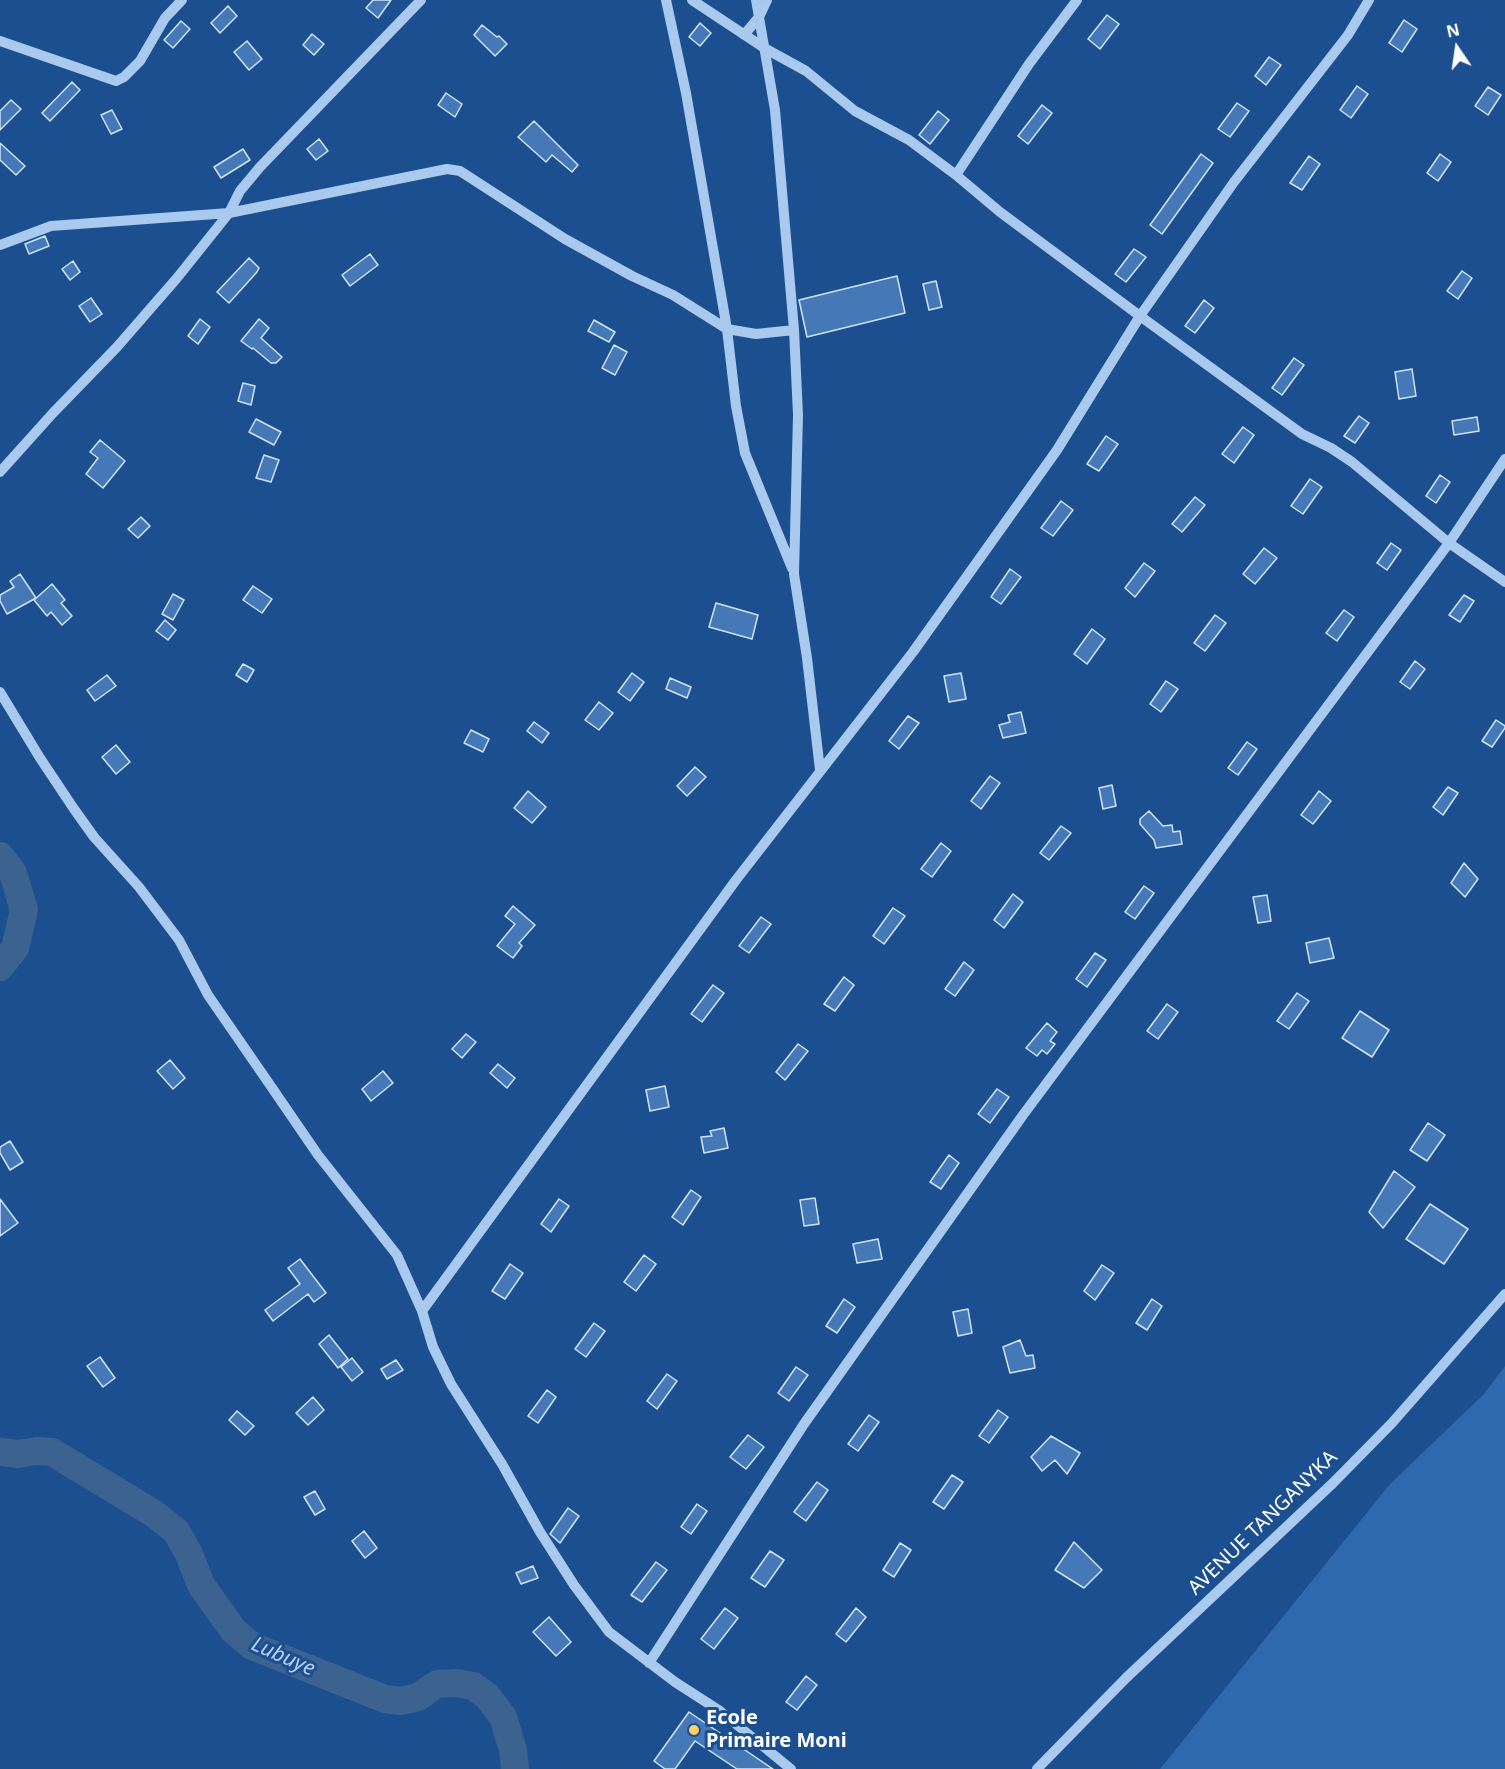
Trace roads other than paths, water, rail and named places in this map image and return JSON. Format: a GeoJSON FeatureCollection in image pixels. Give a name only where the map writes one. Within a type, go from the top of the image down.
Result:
{"type":"FeatureCollection","features":[{"type":"Feature","properties":{"kind":"street"},"geometry":{"type":"LineString","coordinates":[[0,41],[116,81],[124,77],[140,61],[165,18],[182,0]]}},
{"type":"Feature","properties":{"kind":"street"},"geometry":{"type":"LineString","coordinates":[[0,472],[117,347],[177,278],[229,213],[240,191],[260,167],[421,0]]}},
{"type":"Feature","properties":{"kind":"street"},"geometry":{"type":"LineString","coordinates":[[666,0],[686,93],[727,329],[735,406],[745,453],[794,574]]}},
{"type":"Feature","properties":{"kind":"street"},"geometry":{"type":"LineString","coordinates":[[692,0],[766,49],[806,71],[855,111],[909,140],[1000,212],[1302,434],[1331,448],[1352,462],[1449,543],[1505,582]]}},
{"type":"Feature","properties":{"kind":"street"},"geometry":{"type":"LineString","coordinates":[[756,0],[775,110],[794,330],[798,416],[794,574],[807,658],[820,770]]}},
{"type":"Feature","properties":{"kind":"street"},"geometry":{"type":"LineString","coordinates":[[744,35],[759,16],[767,0]]}},
{"type":"Feature","properties":{"kind":"street"},"geometry":{"type":"LineString","coordinates":[[956,175],[1029,64],[1077,0]]}},
{"type":"Feature","properties":{"kind":"street"},"geometry":{"type":"LineString","coordinates":[[422,1311],[736,880],[913,652],[1050,460],[1140,316],[1234,182],[1348,35],[1369,0]]}},
{"type":"Feature","properties":{"kind":"street"},"geometry":{"type":"LineString","coordinates":[[0,245],[51,226],[229,213],[447,169],[460,171],[565,239],[632,276],[673,295],[727,329],[756,334],[794,330]]}},
{"type":"Feature","properties":{"kind":"street"},"geometry":{"type":"LineString","coordinates":[[650,1663],[804,1424],[1016,1124],[1449,543],[1505,459]]}},
{"type":"Feature","properties":{"kind":"street"},"geometry":{"type":"LineString","coordinates":[[0,692],[74,809],[94,837],[139,887],[179,940],[208,996],[318,1155],[397,1255],[422,1311],[433,1347],[451,1384],[574,1585],[609,1632],[720,1711],[791,1769]]}},
{"type":"Feature","properties":{"kind":"street","name":"AVENUE TANGANYKA"},"geometry":{"type":"LineString","coordinates":[[1037,1769],[1126,1678],[1363,1453],[1505,1294]]}},
{"type":"Feature","properties":{"kind":"waterway","name":"Lubuye"},"geometry":{"type":"LineString","coordinates":[[0,856],[13,873],[24,910],[15,948],[0,967]]}},
{"type":"Feature","properties":{"kind":"waterway","name":"Lubuye"},"geometry":{"type":"LineString","coordinates":[[0,1452],[18,1454],[37,1451],[52,1452],[153,1513],[176,1531],[189,1554],[201,1585],[234,1631],[252,1646],[385,1699],[401,1701],[418,1697],[437,1684],[456,1683],[473,1686],[487,1696],[503,1717],[513,1750],[515,1769]]}},
{"type":"Feature","properties":{"kind":"place","name":"Ecole Primaire Moni"},"geometry":{"type":"Point","coordinates":[694,1730]}}]}
